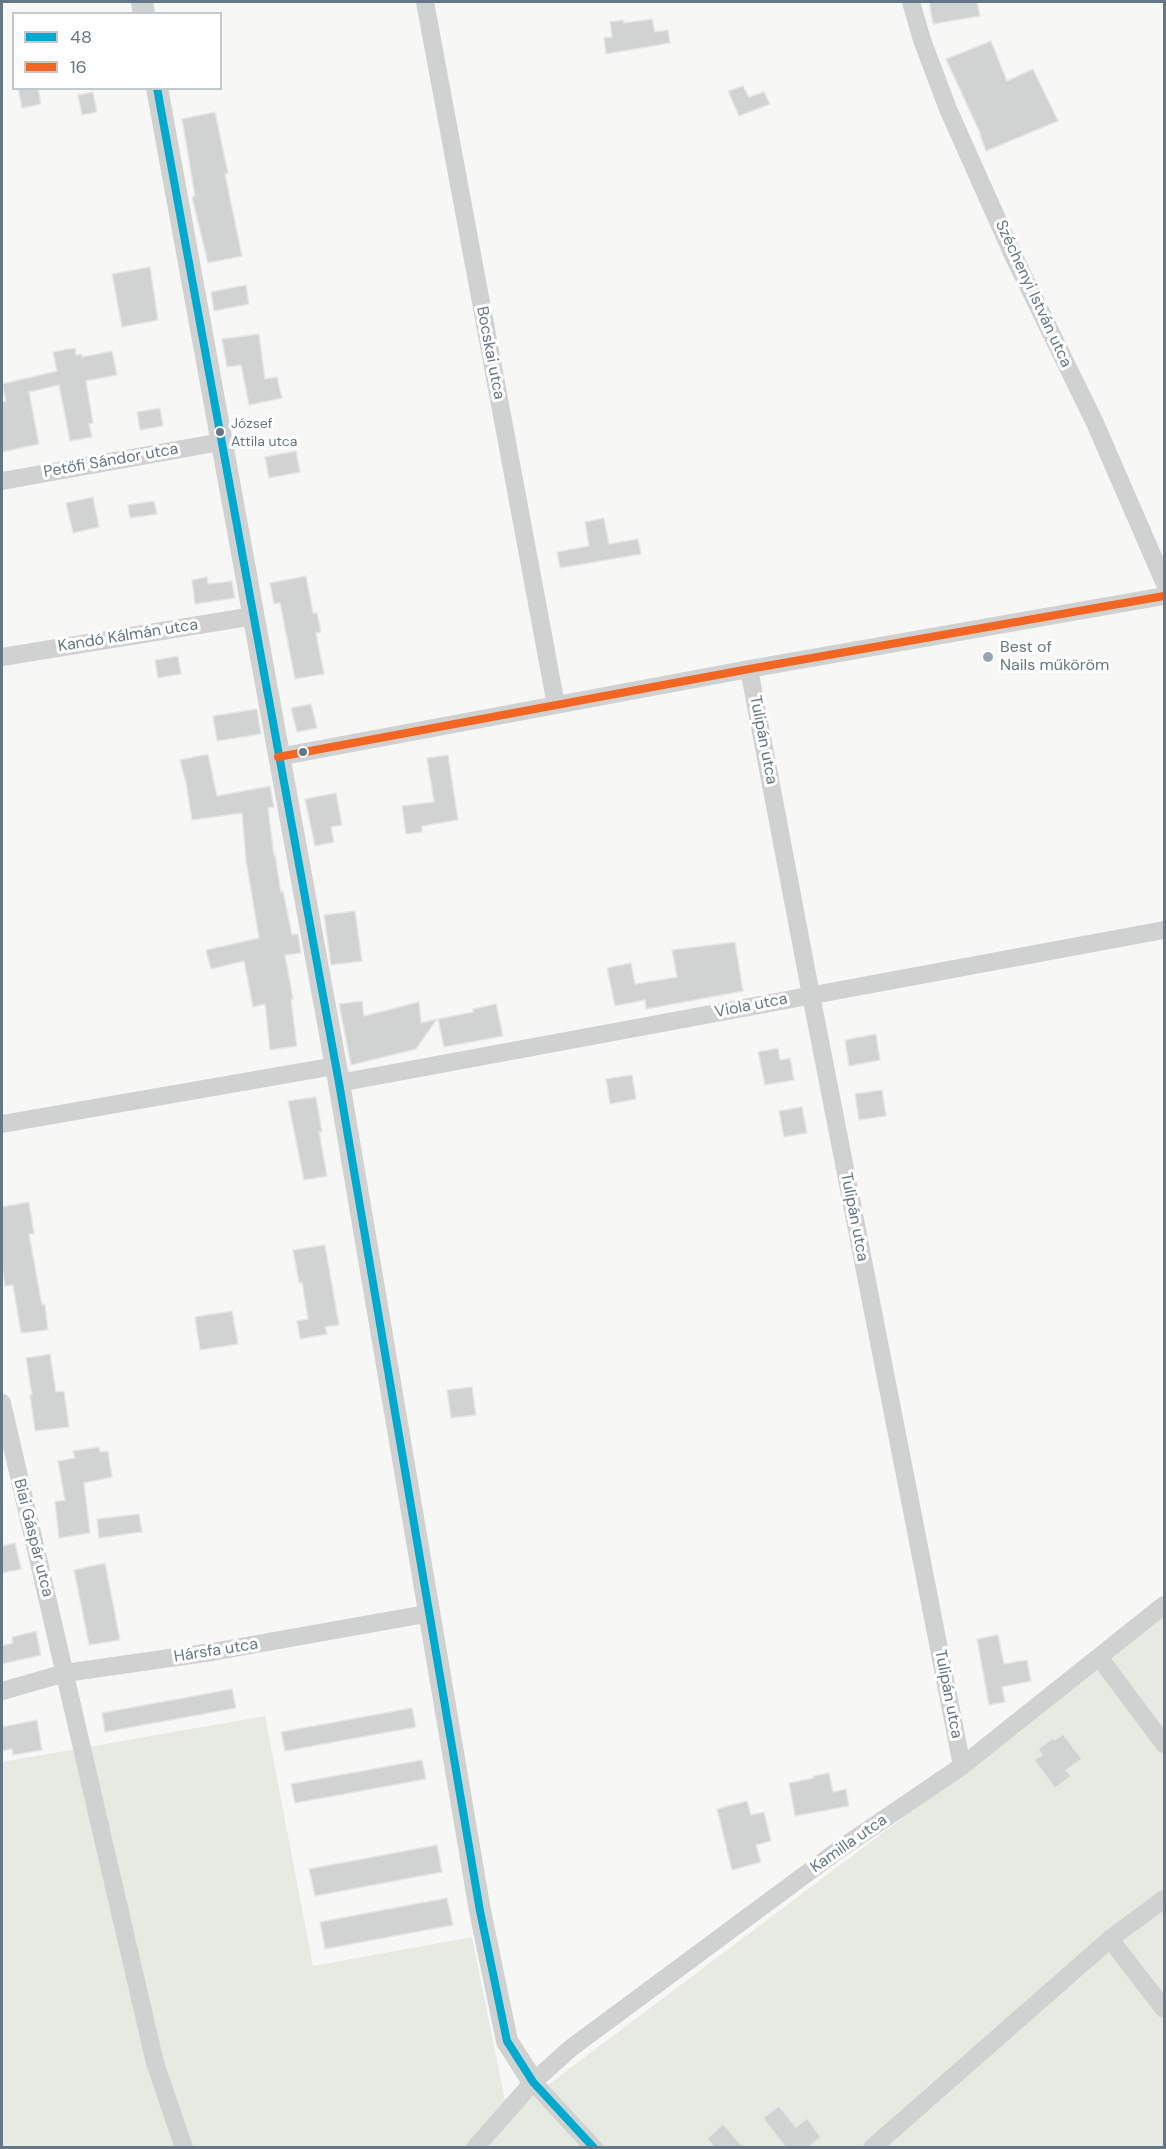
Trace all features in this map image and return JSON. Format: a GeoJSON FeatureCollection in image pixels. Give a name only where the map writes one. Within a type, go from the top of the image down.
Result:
{"type":"FeatureCollection","features":[{"type":"Feature","properties":{"kind":"street","name":"Bocskai utca"},"geometry":{"type":"LineString","coordinates":[[425,2],[556,705]]}},
{"type":"Feature","properties":{"kind":"street","name":"Széchenyi István utca"},"geometry":{"type":"LineString","coordinates":[[911,2],[922,40],[948,109],[1014,257],[1095,423],[1164,582]]}},
{"type":"Feature","properties":{"kind":"street"},"geometry":{"type":"LineString","coordinates":[[157,90],[337,1074],[480,1911],[507,2041],[533,2082],[594,2148]]}},
{"type":"Feature","properties":{"kind":"street","name":"Petőfi Sándor utca"},"geometry":{"type":"LineString","coordinates":[[2,481],[220,442]]}},
{"type":"Feature","properties":{"kind":"street"},"geometry":{"type":"LineString","coordinates":[[278,757],[749,669],[1164,596]]}},
{"type":"Feature","properties":{"kind":"street","name":"Kandó Kálmán utca"},"geometry":{"type":"LineString","coordinates":[[2,657],[254,616]]}},
{"type":"Feature","properties":{"kind":"street","name":"Tulipán utca"},"geometry":{"type":"LineString","coordinates":[[749,669],[962,1766]]}},
{"type":"Feature","properties":{"kind":"street","name":"Viola utca"},"geometry":{"type":"LineString","coordinates":[[2,1124],[337,1074],[811,995],[1164,930]]}},
{"type":"Feature","properties":{"kind":"street","name":"Biai Gáspár utca"},"geometry":{"type":"LineString","coordinates":[[2,1403],[155,2064],[184,2148]]}},
{"type":"Feature","properties":{"kind":"street","name":"Kamilla utca"},"geometry":{"type":"LineString","coordinates":[[475,2148],[533,2082],[571,2048],[828,1858],[962,1766],[1164,1605]]}},
{"type":"Feature","properties":{"kind":"street","name":"Hársfa utca"},"geometry":{"type":"LineString","coordinates":[[2,1691],[65,1673],[212,1652],[430,1612]]}},
{"type":"Feature","properties":{"kind":"street"},"geometry":{"type":"LineString","coordinates":[[1099,1657],[1164,1744]]}},
{"type":"Feature","properties":{"kind":"street"},"geometry":{"type":"LineString","coordinates":[[872,2148],[1110,1939],[1164,1899]]}},
{"type":"Feature","properties":{"kind":"street"},"geometry":{"type":"LineString","coordinates":[[1110,1939],[1164,2008]]}},
{"type":"Feature","properties":{"kind":"shaded area"},"geometry":{"type":"Polygon","coordinates":[[[1164,1614],[1164,2147],[2,2148],[2,1762],[265,1716],[313,1966],[472,1937],[508,2115],[1014,1734],[1164,1614]]]}},
{"type":"Feature","properties":{"kind":"building"},"geometry":{"type":"Polygon","coordinates":[[[929,2],[977,2],[980,16],[933,24],[929,2]]]}},
{"type":"Feature","properties":{"kind":"building"},"geometry":{"type":"Polygon","coordinates":[[[652,19],[655,32],[668,30],[670,43],[606,54],[604,38],[612,37],[610,22],[623,20],[624,23],[652,19]]]}},
{"type":"Feature","properties":{"kind":"building"},"geometry":{"type":"Polygon","coordinates":[[[991,41],[1007,81],[1033,69],[1058,121],[986,151],[946,59],[991,41]]]}},
{"type":"Feature","properties":{"kind":"building"},"geometry":{"type":"Polygon","coordinates":[[[743,86],[749,97],[764,92],[770,104],[739,116],[728,91],[743,86]]]}},
{"type":"Feature","properties":{"kind":"building"},"geometry":{"type":"Polygon","coordinates":[[[18,90],[38,90],[41,104],[22,108],[18,90]]]}},
{"type":"Feature","properties":{"kind":"building"},"geometry":{"type":"Polygon","coordinates":[[[93,92],[97,112],[82,115],[78,95],[93,92]]]}},
{"type":"Feature","properties":{"kind":"building"},"geometry":{"type":"Polygon","coordinates":[[[215,112],[242,256],[208,263],[192,197],[195,196],[182,119],[215,112]]]}},
{"type":"Feature","properties":{"kind":"building"},"geometry":{"type":"Polygon","coordinates":[[[150,267],[158,320],[122,327],[112,274],[150,267]]]}},
{"type":"Feature","properties":{"kind":"building"},"geometry":{"type":"Polygon","coordinates":[[[246,285],[249,304],[214,311],[211,292],[246,285]]]}},
{"type":"Feature","properties":{"kind":"building"},"geometry":{"type":"Polygon","coordinates":[[[259,334],[265,379],[277,377],[282,398],[249,405],[241,365],[227,367],[222,339],[259,334]]]}},
{"type":"Feature","properties":{"kind":"building"},"geometry":{"type":"Polygon","coordinates":[[[75,348],[76,355],[82,354],[82,357],[112,351],[117,375],[86,381],[93,423],[89,424],[92,437],[70,441],[59,385],[29,392],[39,444],[2,452],[2,402],[6,401],[2,384],[57,371],[53,352],[75,348]]]}},
{"type":"Feature","properties":{"kind":"building"},"geometry":{"type":"Polygon","coordinates":[[[160,408],[163,426],[140,430],[137,412],[160,408]]]}},
{"type":"Feature","properties":{"kind":"building"},"geometry":{"type":"Polygon","coordinates":[[[296,451],[300,472],[269,478],[265,457],[296,451]]]}},
{"type":"Feature","properties":{"kind":"building"},"geometry":{"type":"Polygon","coordinates":[[[93,497],[99,527],[73,533],[66,503],[93,497]]]}},
{"type":"Feature","properties":{"kind":"building"},"geometry":{"type":"Polygon","coordinates":[[[154,501],[157,514],[130,518],[128,505],[154,501]]]}},
{"type":"Feature","properties":{"kind":"building"},"geometry":{"type":"Polygon","coordinates":[[[604,518],[609,544],[638,539],[641,554],[560,568],[557,552],[589,546],[585,522],[604,518]]]}},
{"type":"Feature","properties":{"kind":"building"},"geometry":{"type":"Polygon","coordinates":[[[306,576],[313,613],[317,613],[321,632],[316,633],[324,674],[295,679],[280,603],[274,604],[270,583],[306,576]]]}},
{"type":"Feature","properties":{"kind":"building"},"geometry":{"type":"Polygon","coordinates":[[[207,577],[208,584],[232,581],[235,598],[195,604],[192,580],[207,577]]]}},
{"type":"Feature","properties":{"kind":"building"},"geometry":{"type":"Polygon","coordinates":[[[178,656],[181,674],[158,678],[155,660],[178,656]]]}},
{"type":"Feature","properties":{"kind":"building"},"geometry":{"type":"Polygon","coordinates":[[[311,704],[317,728],[297,732],[291,708],[311,704]]]}},
{"type":"Feature","properties":{"kind":"building"},"geometry":{"type":"Polygon","coordinates":[[[257,709],[261,734],[217,741],[213,716],[257,709]]]}},
{"type":"Feature","properties":{"kind":"building"},"geometry":{"type":"Polygon","coordinates":[[[208,754],[217,796],[270,786],[274,807],[268,808],[274,856],[292,935],[298,934],[301,953],[285,955],[293,999],[291,1000],[297,1046],[270,1050],[265,1004],[253,1007],[244,961],[211,969],[206,950],[259,938],[246,860],[242,813],[192,820],[180,760],[208,754]]]}},
{"type":"Feature","properties":{"kind":"building"},"geometry":{"type":"Polygon","coordinates":[[[448,755],[458,820],[422,826],[422,832],[406,834],[402,806],[434,802],[427,758],[448,755]]]}},
{"type":"Feature","properties":{"kind":"building"},"geometry":{"type":"Polygon","coordinates":[[[336,793],[342,825],[331,827],[334,842],[315,846],[305,799],[336,793]]]}},
{"type":"Feature","properties":{"kind":"building"},"geometry":{"type":"Polygon","coordinates":[[[355,911],[362,961],[331,965],[324,915],[355,911]]]}},
{"type":"Feature","properties":{"kind":"building"},"geometry":{"type":"Polygon","coordinates":[[[735,942],[743,991],[646,1009],[645,1000],[615,1006],[607,968],[631,963],[635,984],[677,977],[672,950],[735,942]]]}},
{"type":"Feature","properties":{"kind":"building"},"geometry":{"type":"Polygon","coordinates":[[[362,1001],[364,1016],[419,1002],[421,1023],[437,1019],[416,1049],[351,1065],[339,1004],[362,1001]]]}},
{"type":"Feature","properties":{"kind":"building"},"geometry":{"type":"Polygon","coordinates":[[[496,1004],[503,1036],[444,1047],[438,1019],[473,1012],[473,1009],[496,1004]]]}},
{"type":"Feature","properties":{"kind":"building"},"geometry":{"type":"Polygon","coordinates":[[[876,1034],[880,1060],[849,1066],[845,1040],[876,1034]]]}},
{"type":"Feature","properties":{"kind":"building"},"geometry":{"type":"Polygon","coordinates":[[[778,1048],[780,1060],[790,1058],[794,1080],[765,1085],[758,1052],[778,1048]]]}},
{"type":"Feature","properties":{"kind":"building"},"geometry":{"type":"Polygon","coordinates":[[[632,1075],[636,1099],[610,1104],[606,1079],[632,1075]]]}},
{"type":"Feature","properties":{"kind":"building"},"geometry":{"type":"Polygon","coordinates":[[[882,1090],[886,1116],[859,1120],[855,1094],[882,1090]]]}},
{"type":"Feature","properties":{"kind":"building"},"geometry":{"type":"Polygon","coordinates":[[[316,1097],[322,1132],[319,1132],[327,1176],[304,1180],[288,1101],[316,1097]]]}},
{"type":"Feature","properties":{"kind":"building"},"geometry":{"type":"Polygon","coordinates":[[[802,1107],[807,1133],[784,1137],[779,1111],[802,1107]]]}},
{"type":"Feature","properties":{"kind":"building"},"geometry":{"type":"Polygon","coordinates":[[[29,1202],[34,1234],[29,1234],[42,1305],[45,1304],[48,1330],[21,1333],[13,1285],[5,1286],[2,1267],[2,1207],[29,1202]]]}},
{"type":"Feature","properties":{"kind":"building"},"geometry":{"type":"Polygon","coordinates":[[[325,1245],[339,1325],[325,1327],[327,1334],[300,1339],[297,1321],[308,1319],[302,1282],[299,1283],[293,1250],[325,1245]]]}},
{"type":"Feature","properties":{"kind":"building"},"geometry":{"type":"Polygon","coordinates":[[[232,1311],[238,1344],[200,1350],[195,1317],[232,1311]]]}},
{"type":"Feature","properties":{"kind":"building"},"geometry":{"type":"Polygon","coordinates":[[[50,1354],[56,1392],[64,1391],[69,1427],[35,1431],[26,1358],[50,1354]]]}},
{"type":"Feature","properties":{"kind":"building"},"geometry":{"type":"Polygon","coordinates":[[[472,1387],[476,1415],[451,1418],[447,1390],[472,1387]]]}},
{"type":"Feature","properties":{"kind":"building"},"geometry":{"type":"Polygon","coordinates":[[[99,1447],[100,1452],[108,1451],[112,1477],[84,1483],[90,1533],[59,1538],[55,1502],[65,1500],[58,1461],[75,1458],[73,1451],[99,1447]]]}},
{"type":"Feature","properties":{"kind":"building"},"geometry":{"type":"Polygon","coordinates":[[[139,1514],[142,1532],[99,1538],[97,1519],[139,1514]]]}},
{"type":"Feature","properties":{"kind":"building"},"geometry":{"type":"Polygon","coordinates":[[[15,1543],[21,1569],[2,1573],[2,1546],[15,1543]]]}},
{"type":"Feature","properties":{"kind":"building"},"geometry":{"type":"Polygon","coordinates":[[[105,1563],[120,1640],[89,1645],[74,1570],[105,1563]]]}},
{"type":"Feature","properties":{"kind":"building"},"geometry":{"type":"Polygon","coordinates":[[[36,1631],[41,1655],[2,1664],[2,1646],[13,1643],[12,1637],[36,1631]]]}},
{"type":"Feature","properties":{"kind":"building"},"geometry":{"type":"Polygon","coordinates":[[[998,1635],[1004,1664],[1027,1660],[1031,1681],[1002,1687],[1005,1702],[989,1705],[977,1639],[998,1635]]]}},
{"type":"Feature","properties":{"kind":"building"},"geometry":{"type":"Polygon","coordinates":[[[232,1689],[236,1708],[105,1732],[102,1713],[232,1689]]]}},
{"type":"Feature","properties":{"kind":"building"},"geometry":{"type":"Polygon","coordinates":[[[412,1708],[416,1727],[285,1751],[281,1732],[412,1708]]]}},
{"type":"Feature","properties":{"kind":"building"},"geometry":{"type":"Polygon","coordinates":[[[37,1720],[42,1750],[13,1755],[12,1749],[2,1751],[2,1727],[37,1720]]]}},
{"type":"Feature","properties":{"kind":"building"},"geometry":{"type":"Polygon","coordinates":[[[1063,1734],[1082,1759],[1066,1770],[1071,1776],[1055,1788],[1034,1760],[1042,1755],[1038,1749],[1063,1734]]]}},
{"type":"Feature","properties":{"kind":"building"},"geometry":{"type":"Polygon","coordinates":[[[422,1760],[426,1779],[295,1803],[291,1784],[422,1760]]]}},
{"type":"Feature","properties":{"kind":"building"},"geometry":{"type":"Polygon","coordinates":[[[829,1773],[833,1792],[846,1789],[849,1806],[795,1816],[789,1783],[829,1773]]]}},
{"type":"Feature","properties":{"kind":"building"},"geometry":{"type":"Polygon","coordinates":[[[747,1801],[751,1815],[764,1812],[771,1841],[756,1845],[761,1862],[732,1870],[717,1809],[747,1801]]]}},
{"type":"Feature","properties":{"kind":"building"},"geometry":{"type":"Polygon","coordinates":[[[437,1845],[442,1872],[315,1896],[309,1869],[437,1845]]]}},
{"type":"Feature","properties":{"kind":"building"},"geometry":{"type":"Polygon","coordinates":[[[447,1898],[453,1925],[325,1949],[320,1922],[447,1898]]]}},
{"type":"Feature","properties":{"kind":"building"},"geometry":{"type":"Polygon","coordinates":[[[779,2106],[796,2127],[807,2118],[821,2137],[807,2148],[786,2148],[763,2118],[779,2106]]]}},
{"type":"Feature","properties":{"kind":"building"},"geometry":{"type":"Polygon","coordinates":[[[723,2124],[744,2148],[715,2148],[707,2139],[723,2124]]]}},
{"type":"Feature","properties":{"kind":"transit line","name":"48"},"geometry":{"type":"LineString","coordinates":[[157,90],[339,1083],[480,1911],[507,2041],[533,2082],[594,2148]]}},
{"type":"Feature","properties":{"kind":"transit line","name":"16"},"geometry":{"type":"LineString","coordinates":[[278,757],[749,669],[1164,596]]}},
{"type":"Feature","properties":{"kind":"place","name":"József Attila utca"},"geometry":{"type":"Point","coordinates":[220,432]}},
{"type":"Feature","properties":{"kind":"place","name":"Best of Nails műköröm"},"geometry":{"type":"Point","coordinates":[988,657]}}]}
